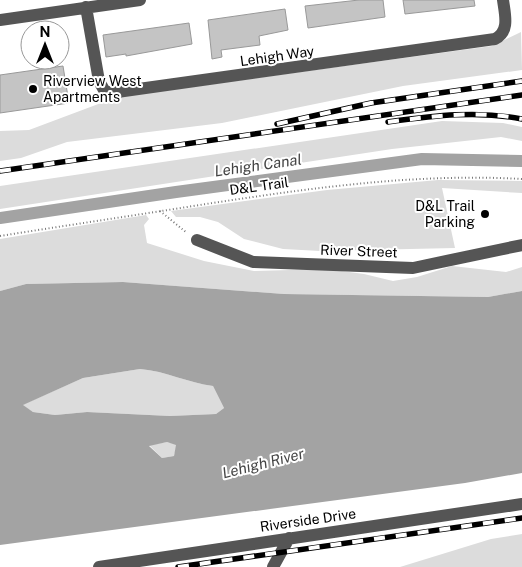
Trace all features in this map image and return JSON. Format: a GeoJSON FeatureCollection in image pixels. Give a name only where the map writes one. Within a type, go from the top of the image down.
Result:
{"type":"FeatureCollection","features":[{"type":"Feature","properties":{"kind":"street"},"geometry":{"type":"LineString","coordinates":[[0,20],[140,0]]}},
{"type":"Feature","properties":{"kind":"street","name":"Lehigh Way"},"geometry":{"type":"LineString","coordinates":[[86,7],[99,81],[104,90],[110,93],[495,39],[503,32],[506,26],[502,0]]}},
{"type":"Feature","properties":{"kind":"street","name":"River Street"},"geometry":{"type":"LineString","coordinates":[[197,240],[253,262],[413,268],[522,245]]}},
{"type":"Feature","properties":{"kind":"street","name":"Riverside Drive"},"geometry":{"type":"LineString","coordinates":[[99,567],[522,504]]}},
{"type":"Feature","properties":{"kind":"street"},"geometry":{"type":"LineString","coordinates":[[273,567],[289,538]]}},
{"type":"Feature","properties":{"kind":"path","name":"D&L Trail"},"geometry":{"type":"LineString","coordinates":[[0,236],[276,193],[389,181],[468,176],[522,180]]}},
{"type":"Feature","properties":{"kind":"path"},"geometry":{"type":"LineString","coordinates":[[160,211],[197,240]]}},
{"type":"Feature","properties":{"kind":"shaded area"},"geometry":{"type":"Polygon","coordinates":[[[521,32],[522,70],[403,86],[222,123],[67,142],[21,158],[0,161],[0,131],[29,130],[117,97],[492,46],[521,32]]]}},
{"type":"Feature","properties":{"kind":"shaded area"},"geometry":{"type":"Polygon","coordinates":[[[442,121],[503,123],[522,127],[522,141],[501,137],[392,149],[0,209],[0,186],[442,121]]]}},
{"type":"Feature","properties":{"kind":"shaded area"},"geometry":{"type":"Polygon","coordinates":[[[438,180],[522,181],[522,193],[442,188],[455,248],[320,251],[283,249],[244,239],[218,222],[200,217],[176,217],[171,211],[327,190],[438,180]]]}},
{"type":"Feature","properties":{"kind":"shaded area"},"geometry":{"type":"Polygon","coordinates":[[[146,215],[149,219],[144,225],[147,243],[204,261],[254,271],[327,269],[364,274],[393,281],[417,277],[452,266],[506,272],[522,267],[522,291],[488,297],[284,294],[123,282],[26,284],[0,291],[0,239],[146,215]]]}},
{"type":"Feature","properties":{"kind":"shaded area"},"geometry":{"type":"Polygon","coordinates":[[[140,369],[213,386],[224,408],[216,414],[170,416],[87,412],[55,415],[33,412],[22,405],[83,378],[140,369]]]}},
{"type":"Feature","properties":{"kind":"shaded area"},"geometry":{"type":"Polygon","coordinates":[[[167,442],[177,444],[174,456],[162,458],[149,445],[167,442]]]}},
{"type":"Feature","properties":{"kind":"shaded area"},"geometry":{"type":"Polygon","coordinates":[[[522,534],[522,567],[400,567],[491,539],[522,534]]]}},
{"type":"Feature","properties":{"kind":"water","name":"Lehigh River"},"geometry":{"type":"Polygon","coordinates":[[[123,282],[284,294],[488,297],[522,291],[522,473],[465,483],[0,545],[0,291],[26,284],[123,282]],[[140,369],[83,378],[23,405],[33,412],[55,415],[87,412],[170,416],[216,414],[224,408],[213,386],[140,369]],[[167,442],[149,446],[162,458],[174,456],[176,445],[167,442]]]}},
{"type":"Feature","properties":{"kind":"building"},"geometry":{"type":"Polygon","coordinates":[[[359,0],[383,0],[385,17],[308,28],[305,6],[359,0]]]}},
{"type":"Feature","properties":{"kind":"building"},"geometry":{"type":"Polygon","coordinates":[[[403,0],[474,0],[475,6],[405,14],[403,0]]]}},
{"type":"Feature","properties":{"kind":"building"},"geometry":{"type":"Polygon","coordinates":[[[285,9],[288,30],[259,36],[260,45],[221,50],[222,57],[212,59],[208,20],[285,9]]]}},
{"type":"Feature","properties":{"kind":"building"},"geometry":{"type":"Polygon","coordinates":[[[189,23],[192,44],[126,56],[126,54],[106,57],[103,35],[189,23]]]}},
{"type":"Feature","properties":{"kind":"building","name":"Riverview West Apartments"},"geometry":{"type":"Polygon","coordinates":[[[35,70],[64,70],[69,103],[0,113],[0,75],[35,70]]]}},
{"type":"Feature","properties":{"kind":"waterway","name":"Lehigh Canal"},"geometry":{"type":"LineString","coordinates":[[0,218],[422,159],[522,161]]}},
{"type":"Feature","properties":{"kind":"railway"},"geometry":{"type":"LineString","coordinates":[[277,124],[371,103],[522,81]]}},
{"type":"Feature","properties":{"kind":"railway"},"geometry":{"type":"LineString","coordinates":[[0,171],[522,95]]}},
{"type":"Feature","properties":{"kind":"railway"},"geometry":{"type":"LineString","coordinates":[[388,122],[472,114],[522,119]]}},
{"type":"Feature","properties":{"kind":"railway"},"geometry":{"type":"LineString","coordinates":[[178,567],[522,518]]}},
{"type":"Feature","properties":{"kind":"place","name":"Riverview West Apartments"},"geometry":{"type":"Point","coordinates":[33,89]}},
{"type":"Feature","properties":{"kind":"place","name":"D&L Trail Parking"},"geometry":{"type":"Point","coordinates":[485,214]}}]}
